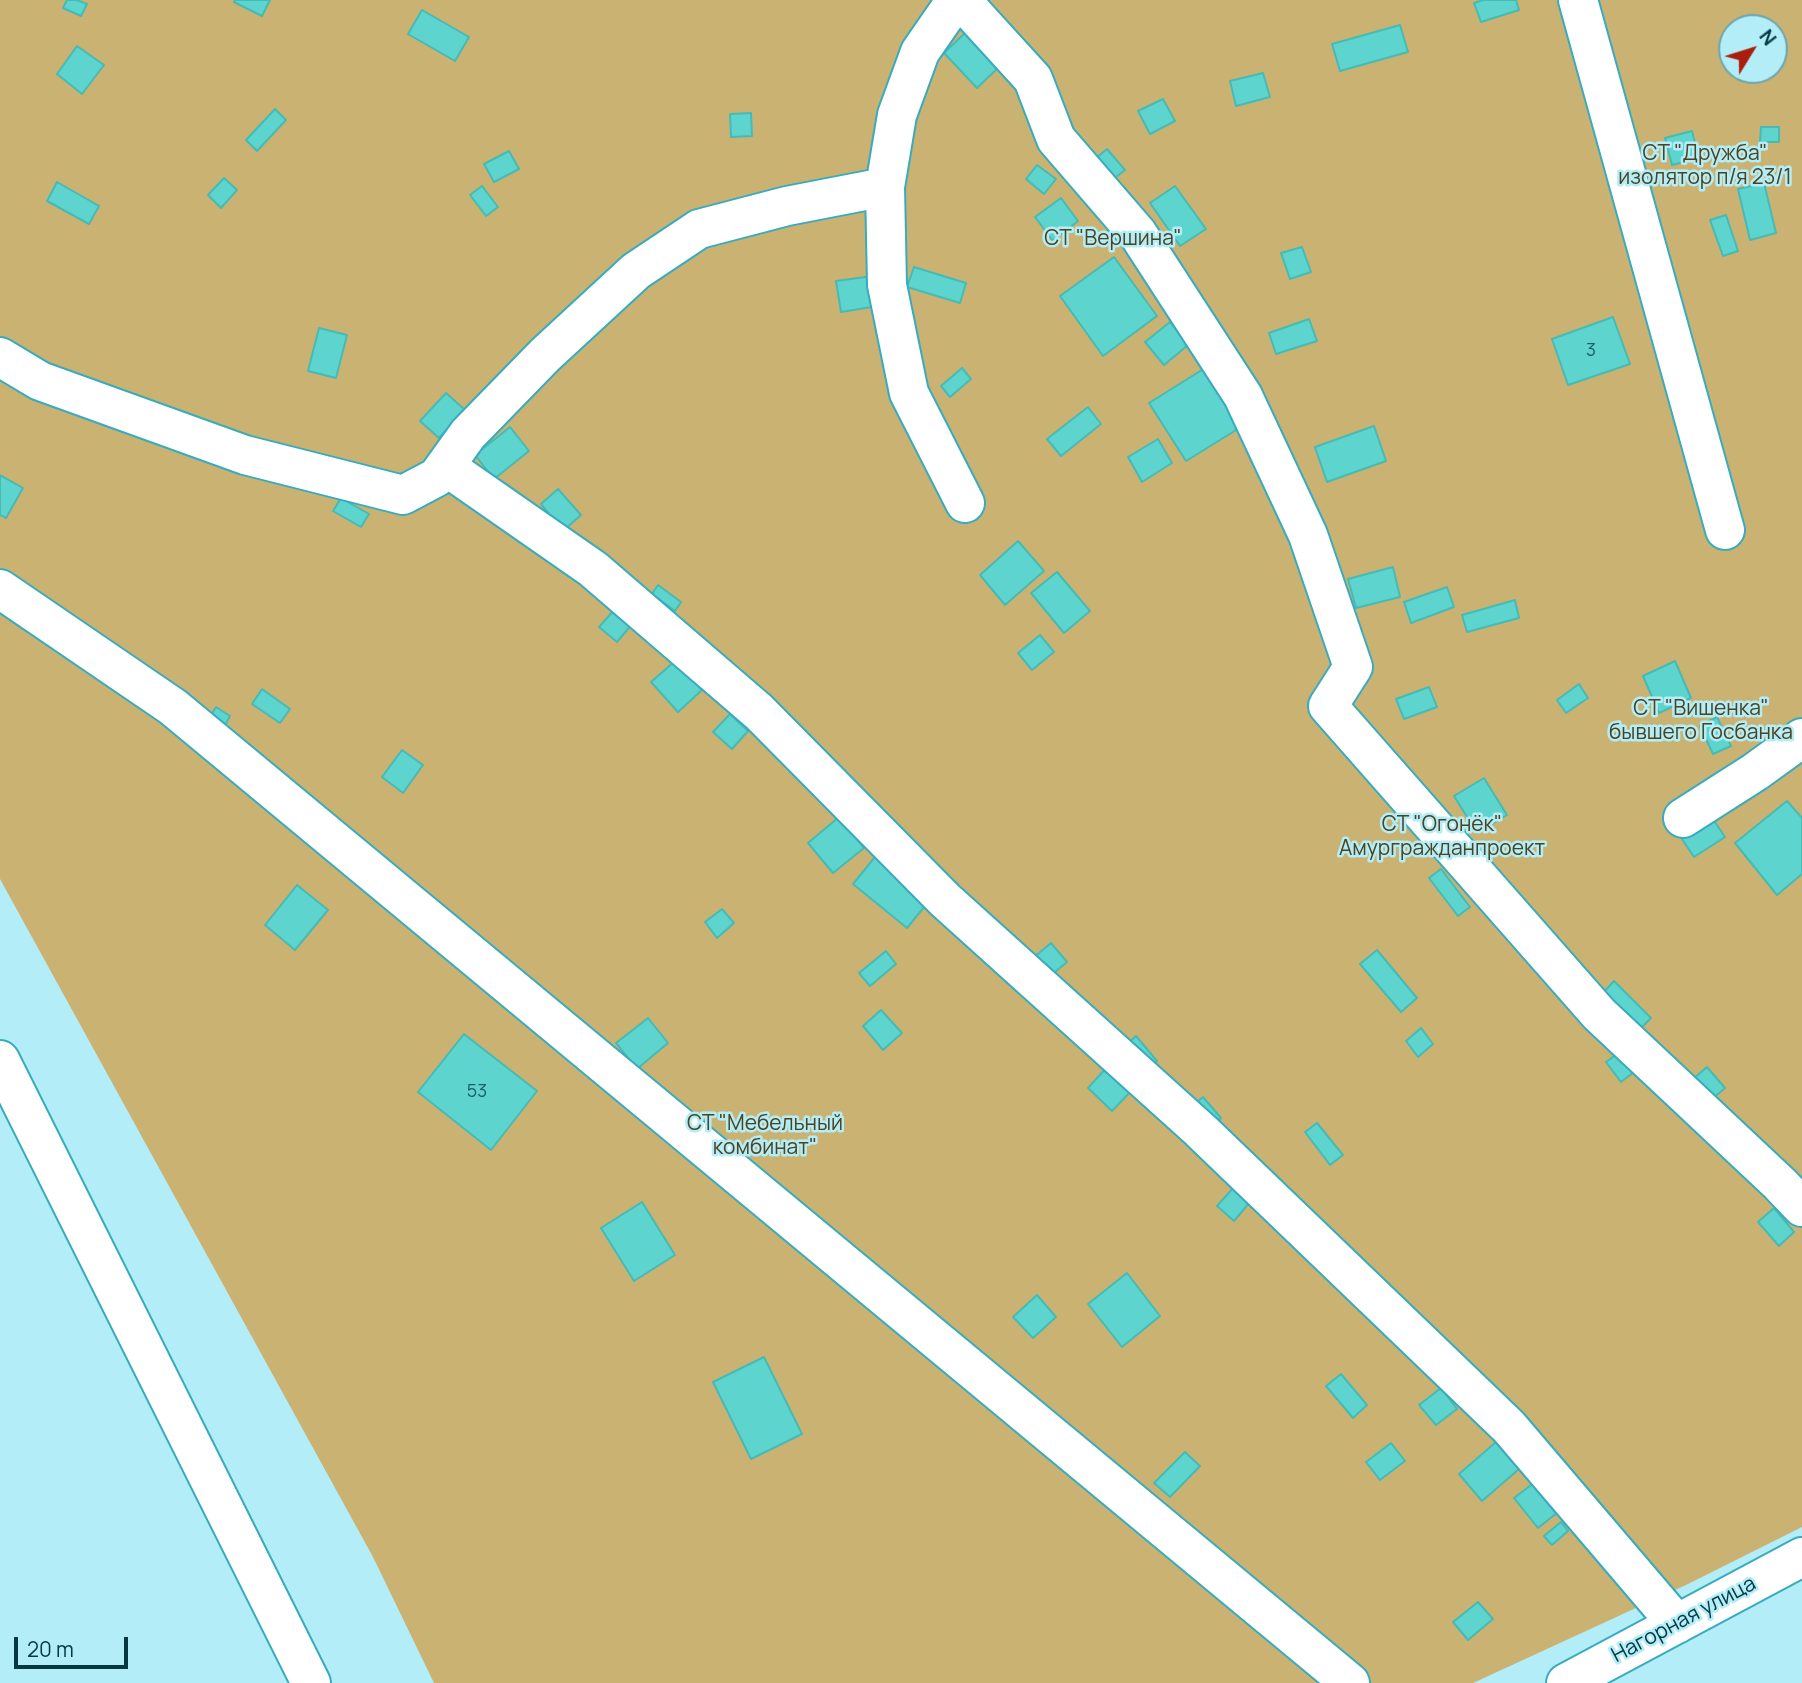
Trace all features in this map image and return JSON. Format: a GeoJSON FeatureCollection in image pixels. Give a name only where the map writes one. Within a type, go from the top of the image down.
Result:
{"type":"FeatureCollection","features":[{"type":"Feature","properties":{"kind":"street"},"geometry":{"type":"LineString","coordinates":[[965,503],[909,394],[887,285],[885,187],[897,115],[920,52],[958,0],[1033,79],[1056,139],[1138,234],[1243,396],[1308,535],[1353,667],[1328,706],[1599,1014],[1802,1207]]}},
{"type":"Feature","properties":{"kind":"street"},"geometry":{"type":"LineString","coordinates":[[1578,0],[1725,530]]}},
{"type":"Feature","properties":{"kind":"street"},"geometry":{"type":"LineString","coordinates":[[0,358],[40,381],[245,455],[403,495],[437,477],[468,434],[545,355],[636,271],[699,229],[787,206],[885,187]]}},
{"type":"Feature","properties":{"kind":"street"},"geometry":{"type":"LineString","coordinates":[[445,466],[593,569],[759,712],[945,900],[1200,1130],[1509,1427],[1677,1624]]}},
{"type":"Feature","properties":{"kind":"street"},"geometry":{"type":"LineString","coordinates":[[0,589],[173,706],[1350,1683]]}},
{"type":"Feature","properties":{"kind":"street"},"geometry":{"type":"LineString","coordinates":[[1683,817],[1755,772],[1802,738]]}},
{"type":"Feature","properties":{"kind":"street"},"geometry":{"type":"LineString","coordinates":[[0,1060],[312,1683]]}},
{"type":"Feature","properties":{"kind":"street","name":"Нагорная улица"},"geometry":{"type":"LineString","coordinates":[[1566,1683],[1802,1557]]}},
{"type":"Feature","properties":{"kind":"green space","name":"СТ \"Мебельный комбинат\""},"geometry":{"type":"Polygon","coordinates":[[[0,0],[1802,0],[1802,1527],[1686,1585],[1473,1683],[434,1683],[373,1557],[0,879],[0,0]]]}},
{"type":"Feature","properties":{"kind":"building"},"geometry":{"type":"Polygon","coordinates":[[[67,0],[87,4],[81,16],[63,8],[67,0]]]}},
{"type":"Feature","properties":{"kind":"building"},"geometry":{"type":"Polygon","coordinates":[[[270,0],[262,16],[234,2],[270,0]]]}},
{"type":"Feature","properties":{"kind":"building"},"geometry":{"type":"Polygon","coordinates":[[[1483,0],[1516,0],[1519,10],[1481,22],[1474,3],[1483,0]]]}},
{"type":"Feature","properties":{"kind":"building"},"geometry":{"type":"Polygon","coordinates":[[[422,10],[469,37],[455,61],[408,34],[422,10]]]}},
{"type":"Feature","properties":{"kind":"building"},"geometry":{"type":"Polygon","coordinates":[[[1400,25],[1408,52],[1340,71],[1332,44],[1400,25]]]}},
{"type":"Feature","properties":{"kind":"building"},"geometry":{"type":"Polygon","coordinates":[[[967,31],[1000,66],[977,88],[944,53],[967,31]]]}},
{"type":"Feature","properties":{"kind":"building"},"geometry":{"type":"Polygon","coordinates":[[[77,46],[104,65],[82,94],[57,74],[77,46]]]}},
{"type":"Feature","properties":{"kind":"building"},"geometry":{"type":"Polygon","coordinates":[[[1263,73],[1270,97],[1236,106],[1230,81],[1263,73]]]}},
{"type":"Feature","properties":{"kind":"building"},"geometry":{"type":"Polygon","coordinates":[[[1163,99],[1175,121],[1150,134],[1138,111],[1163,99]]]}},
{"type":"Feature","properties":{"kind":"building"},"geometry":{"type":"Polygon","coordinates":[[[275,109],[286,120],[257,151],[246,140],[275,109]]]}},
{"type":"Feature","properties":{"kind":"building"},"geometry":{"type":"Polygon","coordinates":[[[751,113],[752,136],[731,137],[730,114],[751,113]]]}},
{"type":"Feature","properties":{"kind":"building"},"geometry":{"type":"Polygon","coordinates":[[[1761,127],[1779,127],[1779,142],[1760,142],[1761,127]]]}},
{"type":"Feature","properties":{"kind":"building"},"geometry":{"type":"Polygon","coordinates":[[[1692,131],[1699,158],[1672,165],[1665,138],[1692,131]]]}},
{"type":"Feature","properties":{"kind":"building"},"geometry":{"type":"Polygon","coordinates":[[[1107,149],[1125,170],[1112,180],[1095,159],[1107,149]]]}},
{"type":"Feature","properties":{"kind":"building"},"geometry":{"type":"Polygon","coordinates":[[[509,151],[519,169],[494,182],[484,164],[509,151]]]}},
{"type":"Feature","properties":{"kind":"building"},"geometry":{"type":"Polygon","coordinates":[[[1037,165],[1056,179],[1044,194],[1026,179],[1037,165]]]}},
{"type":"Feature","properties":{"kind":"building"},"geometry":{"type":"Polygon","coordinates":[[[224,178],[237,190],[221,208],[208,195],[224,178]]]}},
{"type":"Feature","properties":{"kind":"building"},"geometry":{"type":"Polygon","coordinates":[[[57,182],[99,206],[89,224],[47,201],[57,182]]]}},
{"type":"Feature","properties":{"kind":"building"},"geometry":{"type":"Polygon","coordinates":[[[1764,183],[1776,233],[1750,240],[1738,189],[1764,183]]]}},
{"type":"Feature","properties":{"kind":"building"},"geometry":{"type":"Polygon","coordinates":[[[482,186],[498,207],[486,216],[470,195],[482,186]]]}},
{"type":"Feature","properties":{"kind":"building"},"geometry":{"type":"Polygon","coordinates":[[[1175,186],[1206,229],[1180,246],[1150,203],[1175,186]]]}},
{"type":"Feature","properties":{"kind":"building"},"geometry":{"type":"Polygon","coordinates":[[[1061,198],[1078,221],[1053,241],[1035,217],[1061,198]]]}},
{"type":"Feature","properties":{"kind":"building"},"geometry":{"type":"Polygon","coordinates":[[[1726,215],[1738,251],[1723,256],[1710,220],[1726,215]]]}},
{"type":"Feature","properties":{"kind":"building"},"geometry":{"type":"Polygon","coordinates":[[[1302,247],[1311,272],[1290,279],[1281,253],[1302,247]]]}},
{"type":"Feature","properties":{"kind":"building"},"geometry":{"type":"Polygon","coordinates":[[[1114,257],[1157,316],[1103,356],[1060,296],[1114,257]]]}},
{"type":"Feature","properties":{"kind":"building"},"geometry":{"type":"Polygon","coordinates":[[[914,267],[966,283],[960,303],[907,287],[914,267]]]}},
{"type":"Feature","properties":{"kind":"building"},"geometry":{"type":"Polygon","coordinates":[[[873,276],[878,306],[841,312],[836,281],[873,276]]]}},
{"type":"Feature","properties":{"kind":"building"},"geometry":{"type":"Polygon","coordinates":[[[1613,317],[1630,364],[1568,385],[1552,339],[1613,317]]]}},
{"type":"Feature","properties":{"kind":"building"},"geometry":{"type":"Polygon","coordinates":[[[1309,319],[1317,341],[1276,354],[1269,333],[1309,319]]]}},
{"type":"Feature","properties":{"kind":"building"},"geometry":{"type":"Polygon","coordinates":[[[1170,322],[1188,345],[1164,365],[1145,342],[1170,322]]]}},
{"type":"Feature","properties":{"kind":"building"},"geometry":{"type":"Polygon","coordinates":[[[319,328],[347,335],[336,378],[308,371],[319,328]]]}},
{"type":"Feature","properties":{"kind":"building"},"geometry":{"type":"Polygon","coordinates":[[[962,368],[971,379],[950,397],[941,386],[962,368]]]}},
{"type":"Feature","properties":{"kind":"building"},"geometry":{"type":"Polygon","coordinates":[[[1205,368],[1241,427],[1186,461],[1149,403],[1205,368]]]}},
{"type":"Feature","properties":{"kind":"building"},"geometry":{"type":"Polygon","coordinates":[[[446,393],[465,410],[439,438],[420,421],[446,393]]]}},
{"type":"Feature","properties":{"kind":"building"},"geometry":{"type":"Polygon","coordinates":[[[1088,407],[1101,424],[1061,456],[1047,439],[1088,407]]]}},
{"type":"Feature","properties":{"kind":"building"},"geometry":{"type":"Polygon","coordinates":[[[1374,426],[1386,461],[1327,482],[1315,447],[1374,426]]]}},
{"type":"Feature","properties":{"kind":"building"},"geometry":{"type":"Polygon","coordinates":[[[510,427],[529,451],[494,479],[475,455],[510,427]]]}},
{"type":"Feature","properties":{"kind":"building"},"geometry":{"type":"Polygon","coordinates":[[[1158,439],[1172,463],[1142,482],[1128,457],[1158,439]]]}},
{"type":"Feature","properties":{"kind":"building"},"geometry":{"type":"Polygon","coordinates":[[[0,475],[23,488],[6,518],[0,515],[0,475]]]}},
{"type":"Feature","properties":{"kind":"building"},"geometry":{"type":"Polygon","coordinates":[[[558,489],[581,515],[563,531],[541,504],[558,489]]]}},
{"type":"Feature","properties":{"kind":"building"},"geometry":{"type":"Polygon","coordinates":[[[341,498],[369,514],[361,527],[333,511],[341,498]]]}},
{"type":"Feature","properties":{"kind":"building"},"geometry":{"type":"Polygon","coordinates":[[[1018,541],[1044,571],[1005,605],[980,575],[1018,541]]]}},
{"type":"Feature","properties":{"kind":"building"},"geometry":{"type":"Polygon","coordinates":[[[1393,567],[1400,597],[1356,608],[1348,579],[1393,567]]]}},
{"type":"Feature","properties":{"kind":"building"},"geometry":{"type":"Polygon","coordinates":[[[1057,572],[1090,611],[1064,633],[1031,593],[1057,572]]]}},
{"type":"Feature","properties":{"kind":"building"},"geometry":{"type":"Polygon","coordinates":[[[658,585],[681,602],[675,611],[652,594],[658,585]]]}},
{"type":"Feature","properties":{"kind":"building"},"geometry":{"type":"Polygon","coordinates":[[[1447,587],[1454,607],[1411,623],[1404,602],[1447,587]]]}},
{"type":"Feature","properties":{"kind":"building"},"geometry":{"type":"Polygon","coordinates":[[[1515,600],[1519,618],[1467,632],[1462,615],[1515,600]]]}},
{"type":"Feature","properties":{"kind":"building"},"geometry":{"type":"Polygon","coordinates":[[[615,609],[632,624],[617,642],[599,627],[615,609]]]}},
{"type":"Feature","properties":{"kind":"building"},"geometry":{"type":"Polygon","coordinates":[[[1040,635],[1054,652],[1032,670],[1018,653],[1040,635]]]}},
{"type":"Feature","properties":{"kind":"building"},"geometry":{"type":"Polygon","coordinates":[[[675,661],[702,690],[678,712],[651,682],[675,661]]]}},
{"type":"Feature","properties":{"kind":"building"},"geometry":{"type":"Polygon","coordinates":[[[1675,661],[1691,698],[1659,713],[1643,676],[1675,661]]]}},
{"type":"Feature","properties":{"kind":"building"},"geometry":{"type":"Polygon","coordinates":[[[1579,684],[1588,698],[1566,713],[1557,700],[1579,684]]]}},
{"type":"Feature","properties":{"kind":"building"},"geometry":{"type":"Polygon","coordinates":[[[1429,687],[1437,707],[1404,719],[1396,699],[1429,687]]]}},
{"type":"Feature","properties":{"kind":"building"},"geometry":{"type":"Polygon","coordinates":[[[262,689],[290,709],[280,723],[252,704],[262,689]]]}},
{"type":"Feature","properties":{"kind":"building"},"geometry":{"type":"Polygon","coordinates":[[[216,707],[230,716],[223,729],[208,720],[216,707]]]}},
{"type":"Feature","properties":{"kind":"building"},"geometry":{"type":"Polygon","coordinates":[[[730,714],[748,731],[732,749],[713,732],[730,714]]]}},
{"type":"Feature","properties":{"kind":"building"},"geometry":{"type":"Polygon","coordinates":[[[1717,717],[1731,746],[1713,754],[1700,726],[1717,717]]]}},
{"type":"Feature","properties":{"kind":"building"},"geometry":{"type":"Polygon","coordinates":[[[402,750],[423,765],[403,793],[382,777],[402,750]]]}},
{"type":"Feature","properties":{"kind":"building"},"geometry":{"type":"Polygon","coordinates":[[[1484,778],[1507,815],[1477,833],[1454,796],[1484,778]]]}},
{"type":"Feature","properties":{"kind":"building"},"geometry":{"type":"Polygon","coordinates":[[[1787,801],[1802,818],[1802,874],[1777,895],[1735,843],[1787,801]]]}},
{"type":"Feature","properties":{"kind":"building"},"geometry":{"type":"Polygon","coordinates":[[[839,817],[864,848],[833,873],[808,843],[839,817]]]}},
{"type":"Feature","properties":{"kind":"building"},"geometry":{"type":"Polygon","coordinates":[[[1713,819],[1725,837],[1694,857],[1682,839],[1713,819]]]}},
{"type":"Feature","properties":{"kind":"building"},"geometry":{"type":"Polygon","coordinates":[[[875,857],[929,901],[907,928],[853,884],[875,857]]]}},
{"type":"Feature","properties":{"kind":"building"},"geometry":{"type":"Polygon","coordinates":[[[1441,869],[1470,907],[1458,916],[1429,878],[1441,869]]]}},
{"type":"Feature","properties":{"kind":"building"},"geometry":{"type":"Polygon","coordinates":[[[297,885],[328,910],[295,950],[265,925],[297,885]]]}},
{"type":"Feature","properties":{"kind":"building"},"geometry":{"type":"Polygon","coordinates":[[[722,909],[734,923],[717,938],[705,922],[722,909]]]}},
{"type":"Feature","properties":{"kind":"building"},"geometry":{"type":"Polygon","coordinates":[[[1051,943],[1067,962],[1049,977],[1033,958],[1051,943]]]}},
{"type":"Feature","properties":{"kind":"building"},"geometry":{"type":"Polygon","coordinates":[[[1377,950],[1417,998],[1401,1012],[1360,964],[1377,950]]]}},
{"type":"Feature","properties":{"kind":"building"},"geometry":{"type":"Polygon","coordinates":[[[886,951],[896,964],[870,986],[859,973],[886,951]]]}},
{"type":"Feature","properties":{"kind":"building"},"geometry":{"type":"Polygon","coordinates":[[[1614,981],[1651,1018],[1639,1030],[1602,994],[1614,981]]]}},
{"type":"Feature","properties":{"kind":"building"},"geometry":{"type":"Polygon","coordinates":[[[881,1010],[902,1033],[883,1050],[863,1026],[881,1010]]]}},
{"type":"Feature","properties":{"kind":"building"},"geometry":{"type":"Polygon","coordinates":[[[648,1018],[668,1043],[637,1069],[616,1043],[648,1018]]]}},
{"type":"Feature","properties":{"kind":"building"},"geometry":{"type":"Polygon","coordinates":[[[1421,1028],[1433,1044],[1418,1057],[1406,1041],[1421,1028]]]}},
{"type":"Feature","properties":{"kind":"building"},"geometry":{"type":"Polygon","coordinates":[[[464,1034],[537,1091],[491,1150],[418,1092],[464,1034]]]}},
{"type":"Feature","properties":{"kind":"building"},"geometry":{"type":"Polygon","coordinates":[[[1136,1036],[1157,1061],[1146,1070],[1126,1045],[1136,1036]]]}},
{"type":"Feature","properties":{"kind":"building"},"geometry":{"type":"Polygon","coordinates":[[[1624,1049],[1639,1068],[1621,1082],[1606,1062],[1624,1049]]]}},
{"type":"Feature","properties":{"kind":"building"},"geometry":{"type":"Polygon","coordinates":[[[1107,1067],[1132,1090],[1112,1111],[1088,1088],[1107,1067]]]}},
{"type":"Feature","properties":{"kind":"building"},"geometry":{"type":"Polygon","coordinates":[[[1707,1067],[1725,1088],[1711,1100],[1693,1079],[1707,1067]]]}},
{"type":"Feature","properties":{"kind":"building"},"geometry":{"type":"Polygon","coordinates":[[[1203,1097],[1221,1118],[1208,1129],[1190,1108],[1203,1097]]]}},
{"type":"Feature","properties":{"kind":"building"},"geometry":{"type":"Polygon","coordinates":[[[1317,1123],[1343,1155],[1330,1165],[1305,1132],[1317,1123]]]}},
{"type":"Feature","properties":{"kind":"building"},"geometry":{"type":"Polygon","coordinates":[[[1234,1187],[1250,1202],[1234,1221],[1217,1206],[1234,1187]]]}},
{"type":"Feature","properties":{"kind":"building"},"geometry":{"type":"Polygon","coordinates":[[[642,1202],[675,1255],[634,1281],[601,1228],[642,1202]]]}},
{"type":"Feature","properties":{"kind":"building"},"geometry":{"type":"Polygon","coordinates":[[[1774,1208],[1794,1232],[1779,1246],[1758,1222],[1774,1208]]]}},
{"type":"Feature","properties":{"kind":"building"},"geometry":{"type":"Polygon","coordinates":[[[1127,1273],[1160,1316],[1122,1347],[1088,1304],[1127,1273]]]}},
{"type":"Feature","properties":{"kind":"building"},"geometry":{"type":"Polygon","coordinates":[[[1037,1295],[1056,1317],[1033,1338],[1013,1317],[1037,1295]]]}},
{"type":"Feature","properties":{"kind":"building"},"geometry":{"type":"Polygon","coordinates":[[[764,1357],[802,1434],[751,1459],[713,1382],[764,1357]]]}},
{"type":"Feature","properties":{"kind":"building"},"geometry":{"type":"Polygon","coordinates":[[[1341,1374],[1367,1405],[1353,1418],[1326,1386],[1341,1374]]]}},
{"type":"Feature","properties":{"kind":"building"},"geometry":{"type":"Polygon","coordinates":[[[1441,1388],[1457,1409],[1436,1425],[1419,1405],[1441,1388]]]}},
{"type":"Feature","properties":{"kind":"building"},"geometry":{"type":"Polygon","coordinates":[[[1496,1442],[1519,1469],[1482,1501],[1459,1474],[1496,1442]]]}},
{"type":"Feature","properties":{"kind":"building"},"geometry":{"type":"Polygon","coordinates":[[[1391,1443],[1405,1461],[1380,1480],[1366,1462],[1391,1443]]]}},
{"type":"Feature","properties":{"kind":"building"},"geometry":{"type":"Polygon","coordinates":[[[1185,1452],[1200,1466],[1170,1497],[1154,1483],[1185,1452]]]}},
{"type":"Feature","properties":{"kind":"building"},"geometry":{"type":"Polygon","coordinates":[[[1535,1482],[1558,1512],[1538,1528],[1514,1498],[1535,1482]]]}},
{"type":"Feature","properties":{"kind":"building"},"geometry":{"type":"Polygon","coordinates":[[[1561,1522],[1568,1531],[1552,1545],[1544,1536],[1561,1522]]]}},
{"type":"Feature","properties":{"kind":"building"},"geometry":{"type":"Polygon","coordinates":[[[1478,1602],[1493,1619],[1468,1640],[1453,1622],[1478,1602]]]}},
{"type":"Feature","properties":{"kind":"park label","name":"СТ \"Дружба\" изолятор п/я 23/1"},"geometry":{"type":"Point","coordinates":[1705,166]}},
{"type":"Feature","properties":{"kind":"park label","name":"СТ \"Вершина\""},"geometry":{"type":"Point","coordinates":[1113,239]}},
{"type":"Feature","properties":{"kind":"park label","name":"СТ \"Вишенка\" бывшего Госбанка"},"geometry":{"type":"Point","coordinates":[1701,721]}},
{"type":"Feature","properties":{"kind":"park label","name":"СТ \"Огонёк\" Амургражданпроект"},"geometry":{"type":"Point","coordinates":[1442,837]}}]}
